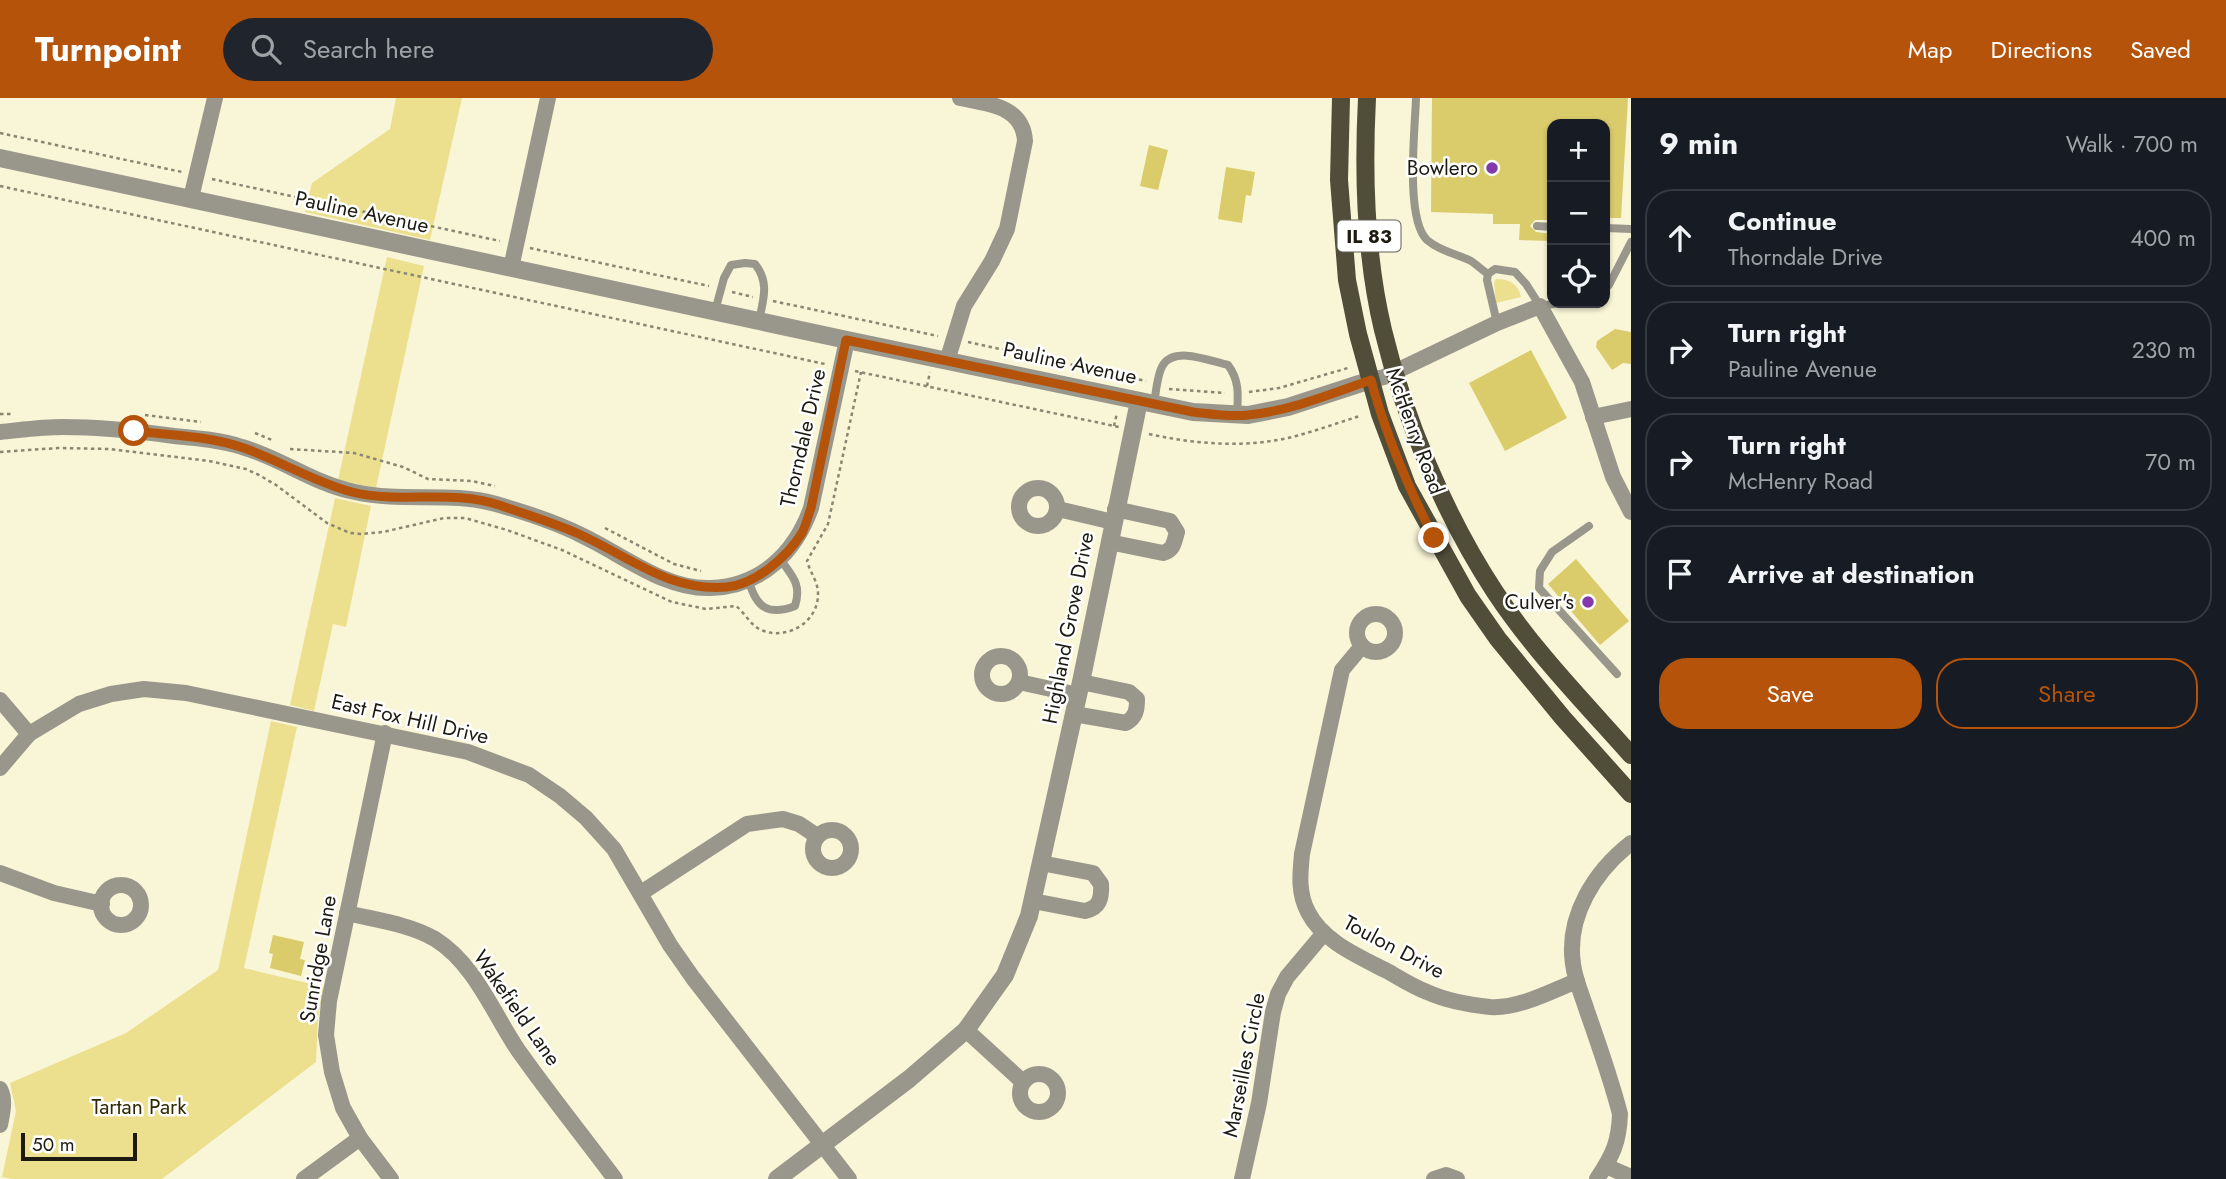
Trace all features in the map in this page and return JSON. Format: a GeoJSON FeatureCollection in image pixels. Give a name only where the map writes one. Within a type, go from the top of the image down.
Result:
{"type":"FeatureCollection","features":[{"type":"Feature","properties":{"kind":"main road","name":"McHenry Road"},"geometry":{"type":"LineString","coordinates":[[1341,98],[1339,180],[1347,281],[1380,414],[1407,486],[1468,596],[1498,639],[1563,718],[1631,794]]}},
{"type":"Feature","properties":{"kind":"main road","name":"McHenry Road"},"geometry":{"type":"LineString","coordinates":[[1367,98],[1364,159],[1367,215],[1383,330],[1418,442],[1467,545],[1495,592],[1530,641],[1631,754]]}},
{"type":"Feature","properties":{"kind":"street"},"geometry":{"type":"LineString","coordinates":[[191,198],[215,98]]}},
{"type":"Feature","properties":{"kind":"street"},"geometry":{"type":"LineString","coordinates":[[947,361],[964,306],[992,261],[1007,229],[1025,141],[1024,126],[1013,113],[960,98]]}},
{"type":"Feature","properties":{"kind":"street"},"geometry":{"type":"LineString","coordinates":[[511,268],[548,99]]}},
{"type":"Feature","properties":{"kind":"street","name":"Pauline Avenue"},"geometry":{"type":"LineString","coordinates":[[0,158],[1193,412],[1237,415],[1288,407],[1371,380]]}},
{"type":"Feature","properties":{"kind":"street"},"geometry":{"type":"LineString","coordinates":[[1371,380],[1396,372],[1497,323],[1540,306],[1582,382],[1613,477],[1631,512]]}},
{"type":"Feature","properties":{"kind":"street","name":"Thorndale Drive"},"geometry":{"type":"LineString","coordinates":[[0,432],[63,427],[134,431],[204,439],[243,447],[315,480],[353,492],[390,498],[466,497],[497,504],[578,533],[670,582],[708,588],[731,587],[749,581],[780,559],[803,530],[811,508],[846,340]]}},
{"type":"Feature","properties":{"kind":"street","name":"Highland Grove Drive"},"geometry":{"type":"LineString","coordinates":[[777,1179],[908,1079],[966,1030],[1005,975],[1033,901],[1133,430],[1147,402]]}},
{"type":"Feature","properties":{"kind":"street"},"geometry":{"type":"LineString","coordinates":[[1593,417],[1631,409]]}},
{"type":"Feature","properties":{"kind":"street"},"geometry":{"type":"LineString","coordinates":[[1058,509],[1170,521],[1177,532],[1174,545],[1170,551],[1163,553],[1109,542]]}},
{"type":"Feature","properties":{"kind":"street","name":"Toulon Drive"},"geometry":{"type":"LineString","coordinates":[[1362,646],[1342,670],[1299,875],[1301,896],[1308,914],[1324,933],[1342,947],[1427,992],[1473,1004],[1493,1007],[1523,1002],[1577,981]]}},
{"type":"Feature","properties":{"kind":"street"},"geometry":{"type":"LineString","coordinates":[[1019,682],[1129,692],[1137,699],[1135,715],[1126,723],[1074,714]]}},
{"type":"Feature","properties":{"kind":"street","name":"East Fox Hill Drive"},"geometry":{"type":"LineString","coordinates":[[0,768],[29,734],[79,704],[111,694],[144,689],[186,693],[385,733],[468,752],[529,775],[586,818],[614,849],[670,945],[693,978],[849,1179]]}},
{"type":"Feature","properties":{"kind":"street"},"geometry":{"type":"LineString","coordinates":[[0,700],[29,734]]}},
{"type":"Feature","properties":{"kind":"street","name":"Sunridge Lane"},"geometry":{"type":"LineString","coordinates":[[385,733],[329,1001],[326,1035],[332,1072],[343,1108],[360,1138],[391,1179]]}},
{"type":"Feature","properties":{"kind":"street"},"geometry":{"type":"LineString","coordinates":[[641,893],[747,824],[783,819],[799,824],[817,836]]}},
{"type":"Feature","properties":{"kind":"street"},"geometry":{"type":"LineString","coordinates":[[1631,843],[1588,890],[1577,918],[1572,944],[1577,981],[1620,1114],[1617,1143],[1602,1172],[1631,1177]]}},
{"type":"Feature","properties":{"kind":"street"},"geometry":{"type":"LineString","coordinates":[[1033,901],[1085,911],[1100,903],[1101,884],[1093,873],[1041,863]]}},
{"type":"Feature","properties":{"kind":"street"},"geometry":{"type":"LineString","coordinates":[[0,873],[54,893],[102,904]]}},
{"type":"Feature","properties":{"kind":"street","name":"Wakefield Lane"},"geometry":{"type":"LineString","coordinates":[[347,913],[412,929],[436,940],[452,953],[474,978],[518,1049],[615,1179]]}},
{"type":"Feature","properties":{"kind":"street","name":"Marseilles Circle"},"geometry":{"type":"LineString","coordinates":[[1242,1179],[1259,1103],[1278,994],[1287,977],[1324,933]]}},
{"type":"Feature","properties":{"kind":"street"},"geometry":{"type":"LineString","coordinates":[[966,1030],[1023,1082]]}},
{"type":"Feature","properties":{"kind":"street"},"geometry":{"type":"LineString","coordinates":[[0,1089],[3,1111],[0,1125]]}},
{"type":"Feature","properties":{"kind":"street"},"geometry":{"type":"LineString","coordinates":[[304,1179],[360,1138]]}},
{"type":"Feature","properties":{"kind":"street"},"geometry":{"type":"LineString","coordinates":[[1434,1179],[1446,1175],[1457,1179]]}},
{"type":"Feature","properties":{"kind":"lane"},"geometry":{"type":"LineString","coordinates":[[1416,98],[1413,152],[1414,207],[1417,221],[1425,238],[1444,252],[1469,260],[1488,274]]}},
{"type":"Feature","properties":{"kind":"lane"},"geometry":{"type":"LineString","coordinates":[[1537,226],[1547,227]]}},
{"type":"Feature","properties":{"kind":"lane"},"geometry":{"type":"LineString","coordinates":[[1610,228],[1631,229]]}},
{"type":"Feature","properties":{"kind":"lane"},"geometry":{"type":"LineString","coordinates":[[1610,283],[1631,242]]}},
{"type":"Feature","properties":{"kind":"lane"},"geometry":{"type":"LineString","coordinates":[[715,312],[731,265],[755,264],[762,273],[766,287],[759,321]]}},
{"type":"Feature","properties":{"kind":"lane"},"geometry":{"type":"LineString","coordinates":[[1497,323],[1487,280],[1488,274],[1495,269],[1515,272],[1540,306],[1547,305]]}},
{"type":"Feature","properties":{"kind":"lane"},"geometry":{"type":"LineString","coordinates":[[1147,402],[1158,383],[1161,367],[1168,359],[1178,355],[1228,365],[1236,375],[1237,415]]}},
{"type":"Feature","properties":{"kind":"lane"},"geometry":{"type":"LineString","coordinates":[[1589,526],[1552,552],[1540,570],[1539,588],[1617,674]]}},
{"type":"Feature","properties":{"kind":"lane"},"geometry":{"type":"LineString","coordinates":[[749,581],[752,593],[762,606],[779,612],[794,606],[799,593],[796,582],[780,559]]}},
{"type":"Feature","properties":{"kind":"path"},"geometry":{"type":"LineString","coordinates":[[0,134],[1158,383],[1168,388],[1238,393],[1279,388],[1349,368]]}},
{"type":"Feature","properties":{"kind":"path"},"geometry":{"type":"LineString","coordinates":[[0,186],[1196,442],[1251,443],[1288,438],[1360,416]]}},
{"type":"Feature","properties":{"kind":"path"},"geometry":{"type":"LineString","coordinates":[[0,452],[109,449],[194,458],[246,469],[259,475],[327,523],[350,533],[376,533],[444,519],[465,518],[542,543],[600,567]]}},
{"type":"Feature","properties":{"kind":"path"},"geometry":{"type":"LineString","coordinates":[[366,456],[397,465]]}},
{"type":"Feature","properties":{"kind":"path"},"geometry":{"type":"LineString","coordinates":[[653,553],[674,564],[704,571]]}},
{"type":"Feature","properties":{"kind":"green space"},"geometry":{"type":"Polygon","coordinates":[[[396,98],[462,98],[430,240],[305,212],[312,183],[390,129],[396,98]]]}},
{"type":"Feature","properties":{"kind":"green space"},"geometry":{"type":"Polygon","coordinates":[[[387,257],[424,266],[376,488],[338,480],[387,257]]]}},
{"type":"Feature","properties":{"kind":"green space"},"geometry":{"type":"Polygon","coordinates":[[[1496,279],[1513,283],[1521,297],[1496,303],[1496,279]]]}},
{"type":"Feature","properties":{"kind":"green space"},"geometry":{"type":"Polygon","coordinates":[[[335,498],[371,506],[346,627],[333,624],[314,711],[290,705],[335,498]]]}},
{"type":"Feature","properties":{"kind":"green space","name":"Tartan Park"},"geometry":{"type":"Polygon","coordinates":[[[271,721],[297,727],[244,968],[324,987],[318,1017],[316,1062],[162,1179],[2,1177],[16,1111],[10,1083],[126,1033],[218,970],[271,721]]]}},
{"type":"Feature","properties":{"kind":"building","name":"Bowlero"},"geometry":{"type":"Polygon","coordinates":[[[1432,98],[1628,98],[1621,218],[1610,218],[1610,119],[1547,119],[1547,220],[1535,220],[1530,226],[1536,232],[1547,233],[1547,241],[1519,240],[1520,224],[1493,224],[1493,214],[1431,212],[1432,98]]]}},
{"type":"Feature","properties":{"kind":"building"},"geometry":{"type":"Polygon","coordinates":[[[1149,145],[1168,150],[1158,190],[1140,186],[1149,145]]]}},
{"type":"Feature","properties":{"kind":"building"},"geometry":{"type":"Polygon","coordinates":[[[1226,167],[1255,172],[1251,196],[1246,195],[1242,223],[1218,219],[1226,167]]]}},
{"type":"Feature","properties":{"kind":"building"},"geometry":{"type":"Polygon","coordinates":[[[1615,329],[1631,332],[1631,364],[1623,363],[1612,370],[1596,347],[1597,341],[1615,329]]]}},
{"type":"Feature","properties":{"kind":"building"},"geometry":{"type":"Polygon","coordinates":[[[1531,350],[1567,418],[1505,451],[1469,383],[1531,350]]]}},
{"type":"Feature","properties":{"kind":"building","name":"Culver's"},"geometry":{"type":"Polygon","coordinates":[[[1576,559],[1629,621],[1600,645],[1548,584],[1576,559]]]}},
{"type":"Feature","properties":{"kind":"building"},"geometry":{"type":"Polygon","coordinates":[[[273,935],[304,942],[300,959],[305,960],[301,976],[270,968],[273,954],[269,953],[273,935]]]}},
{"type":"Feature","properties":{"kind":"place","name":"Bowlero"},"geometry":{"type":"Point","coordinates":[1492,168]}},
{"type":"Feature","properties":{"kind":"place","name":"Culver's"},"geometry":{"type":"Point","coordinates":[1588,602]}},
{"type":"Feature","properties":{"kind":"route"},"geometry":{"type":"LineString","coordinates":[[134,431],[204,439],[243,447],[315,480],[353,492],[390,498],[466,497],[497,504],[578,533],[670,582],[708,588],[731,587],[749,581],[780,559],[803,530],[811,508],[846,340],[1193,412],[1221,415],[1248,415],[1288,407],[1371,380],[1380,414],[1407,486],[1434,538]]}}]}
